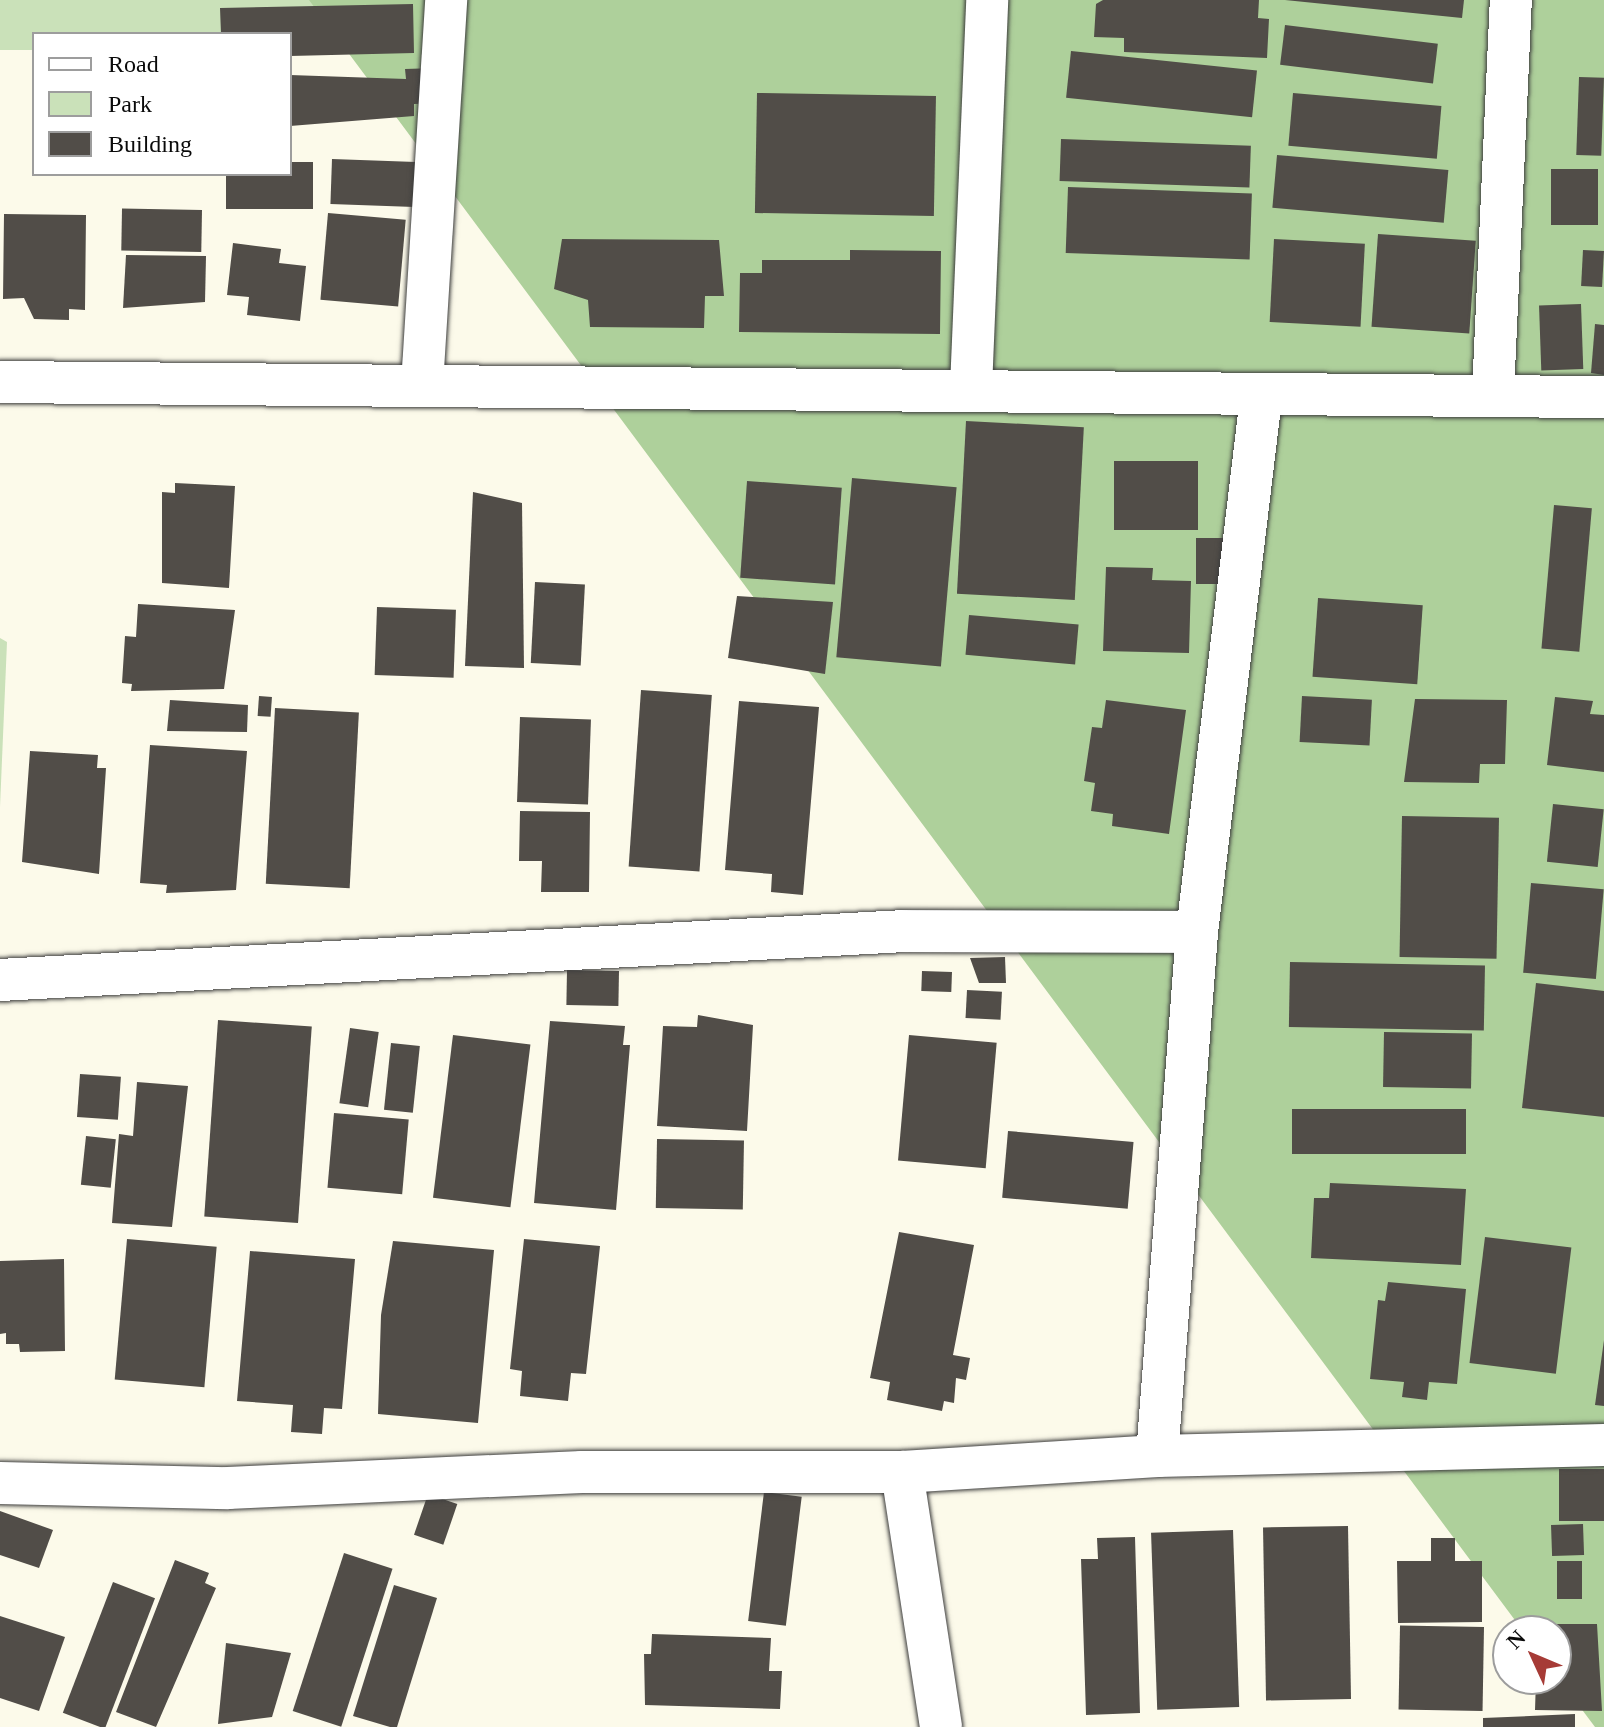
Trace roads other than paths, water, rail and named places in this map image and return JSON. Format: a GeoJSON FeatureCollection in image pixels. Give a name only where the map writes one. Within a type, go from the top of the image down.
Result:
{"type":"FeatureCollection","features":[{"type":"Feature","properties":{"kind":"street"},"geometry":{"type":"LineString","coordinates":[[422,385],[446,0]]}},
{"type":"Feature","properties":{"kind":"street"},"geometry":{"type":"LineString","coordinates":[[971,388],[987,0]]}},
{"type":"Feature","properties":{"kind":"street"},"geometry":{"type":"LineString","coordinates":[[1493,393],[1511,0]]}},
{"type":"Feature","properties":{"kind":"street"},"geometry":{"type":"LineString","coordinates":[[0,382],[971,388],[1261,398],[1493,393],[1604,397]]}},
{"type":"Feature","properties":{"kind":"street"},"geometry":{"type":"LineString","coordinates":[[1157,1456],[1197,932],[1261,398]]}},
{"type":"Feature","properties":{"kind":"street"},"geometry":{"type":"LineString","coordinates":[[0,980],[904,931],[1197,932]]}},
{"type":"Feature","properties":{"kind":"street"},"geometry":{"type":"LineString","coordinates":[[0,1483],[228,1488],[582,1472],[902,1472],[1157,1456],[1604,1445]]}},
{"type":"Feature","properties":{"kind":"street"},"geometry":{"type":"LineString","coordinates":[[902,1472],[941,1727]]}}]}
